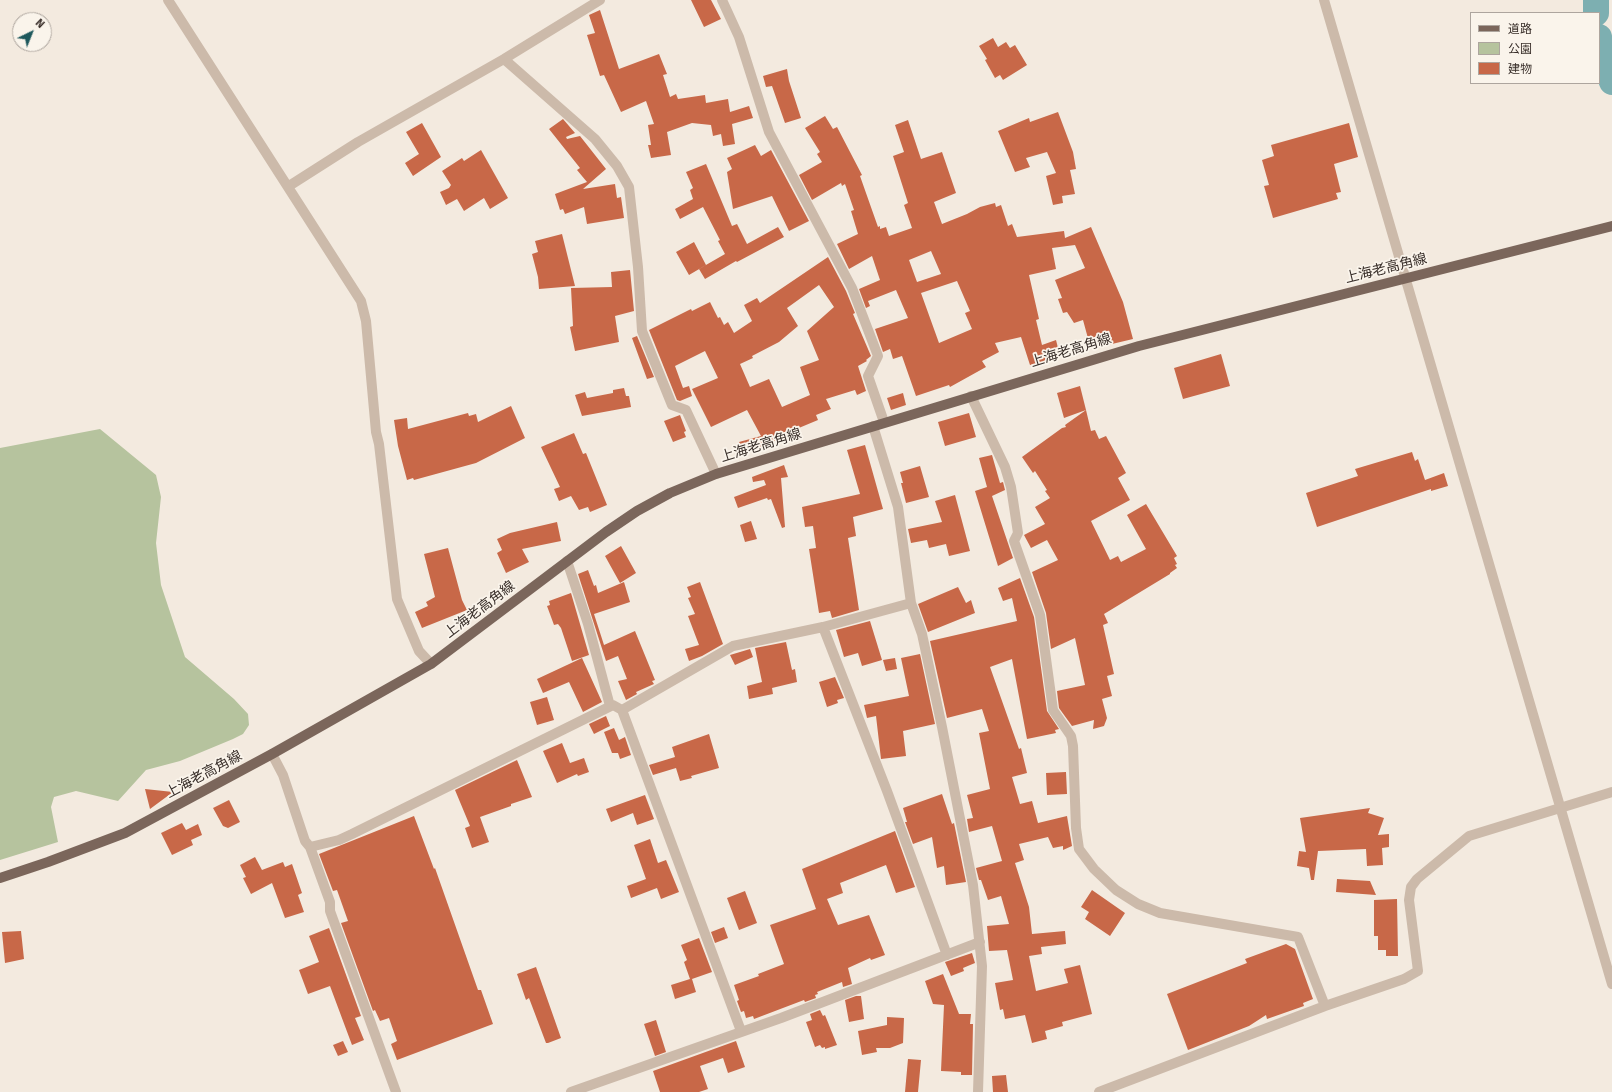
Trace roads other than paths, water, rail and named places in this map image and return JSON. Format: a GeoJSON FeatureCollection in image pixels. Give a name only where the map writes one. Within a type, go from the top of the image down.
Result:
{"type":"FeatureCollection","features":[{"type":"Feature","properties":{"kind":"main road","name":"上海老高角線"},"geometry":{"type":"LineString","coordinates":[[0,878],[48,862],[125,833],[272,754],[431,664],[606,532],[637,512],[670,493],[716,474],[1139,346],[1612,226]]}},
{"type":"Feature","properties":{"kind":"street"},"geometry":{"type":"LineString","coordinates":[[168,0],[289,186],[361,301],[366,321],[376,432],[379,444],[397,599],[419,651],[431,664]]}},
{"type":"Feature","properties":{"kind":"street"},"geometry":{"type":"LineString","coordinates":[[289,186],[358,142],[504,59],[600,0]]}},
{"type":"Feature","properties":{"kind":"street"},"geometry":{"type":"LineString","coordinates":[[722,0],[739,37],[769,132],[852,288],[873,342],[878,356],[868,376],[884,422]]}},
{"type":"Feature","properties":{"kind":"street"},"geometry":{"type":"LineString","coordinates":[[1324,0],[1612,984]]}},
{"type":"Feature","properties":{"kind":"street"},"geometry":{"type":"LineString","coordinates":[[504,59],[595,139],[617,166],[629,187],[638,267],[642,331],[672,404],[686,410],[716,474]]}},
{"type":"Feature","properties":{"kind":"street"},"geometry":{"type":"LineString","coordinates":[[971,396],[1005,467],[1011,487],[1018,533],[1014,541],[1040,615],[1053,710],[1071,736],[1073,746],[1076,828],[1079,849],[1094,869],[1116,890],[1138,904],[1160,913],[1298,937],[1325,1006]]}},
{"type":"Feature","properties":{"kind":"street"},"geometry":{"type":"LineString","coordinates":[[873,426],[898,507],[911,603],[922,634],[973,886],[982,966],[978,1092]]}},
{"type":"Feature","properties":{"kind":"street"},"geometry":{"type":"LineString","coordinates":[[567,561],[588,624],[610,706]]}},
{"type":"Feature","properties":{"kind":"street"},"geometry":{"type":"LineString","coordinates":[[622,710],[733,646],[823,627],[911,603]]}},
{"type":"Feature","properties":{"kind":"street"},"geometry":{"type":"LineString","coordinates":[[823,627],[887,792],[947,955]]}},
{"type":"Feature","properties":{"kind":"street"},"geometry":{"type":"LineString","coordinates":[[310,847],[338,840],[352,834],[613,705],[622,710],[741,1031]]}},
{"type":"Feature","properties":{"kind":"street"},"geometry":{"type":"LineString","coordinates":[[272,754],[283,775],[305,841],[310,847],[330,902],[330,911],[396,1092]]}},
{"type":"Feature","properties":{"kind":"street"},"geometry":{"type":"LineString","coordinates":[[1099,1092],[1325,1006],[1404,979],[1418,971],[1409,900],[1411,887],[1417,879],[1469,836],[1612,792]]}},
{"type":"Feature","properties":{"kind":"street"},"geometry":{"type":"LineString","coordinates":[[571,1092],[781,1018],[980,942]]}},
{"type":"Feature","properties":{"kind":"waterway"},"geometry":{"type":"LineString","coordinates":[[1596,0],[1596,12]]}},
{"type":"Feature","properties":{"kind":"waterway"},"geometry":{"type":"LineString","coordinates":[[1600,42],[1603,58],[1612,82]]}}]}
